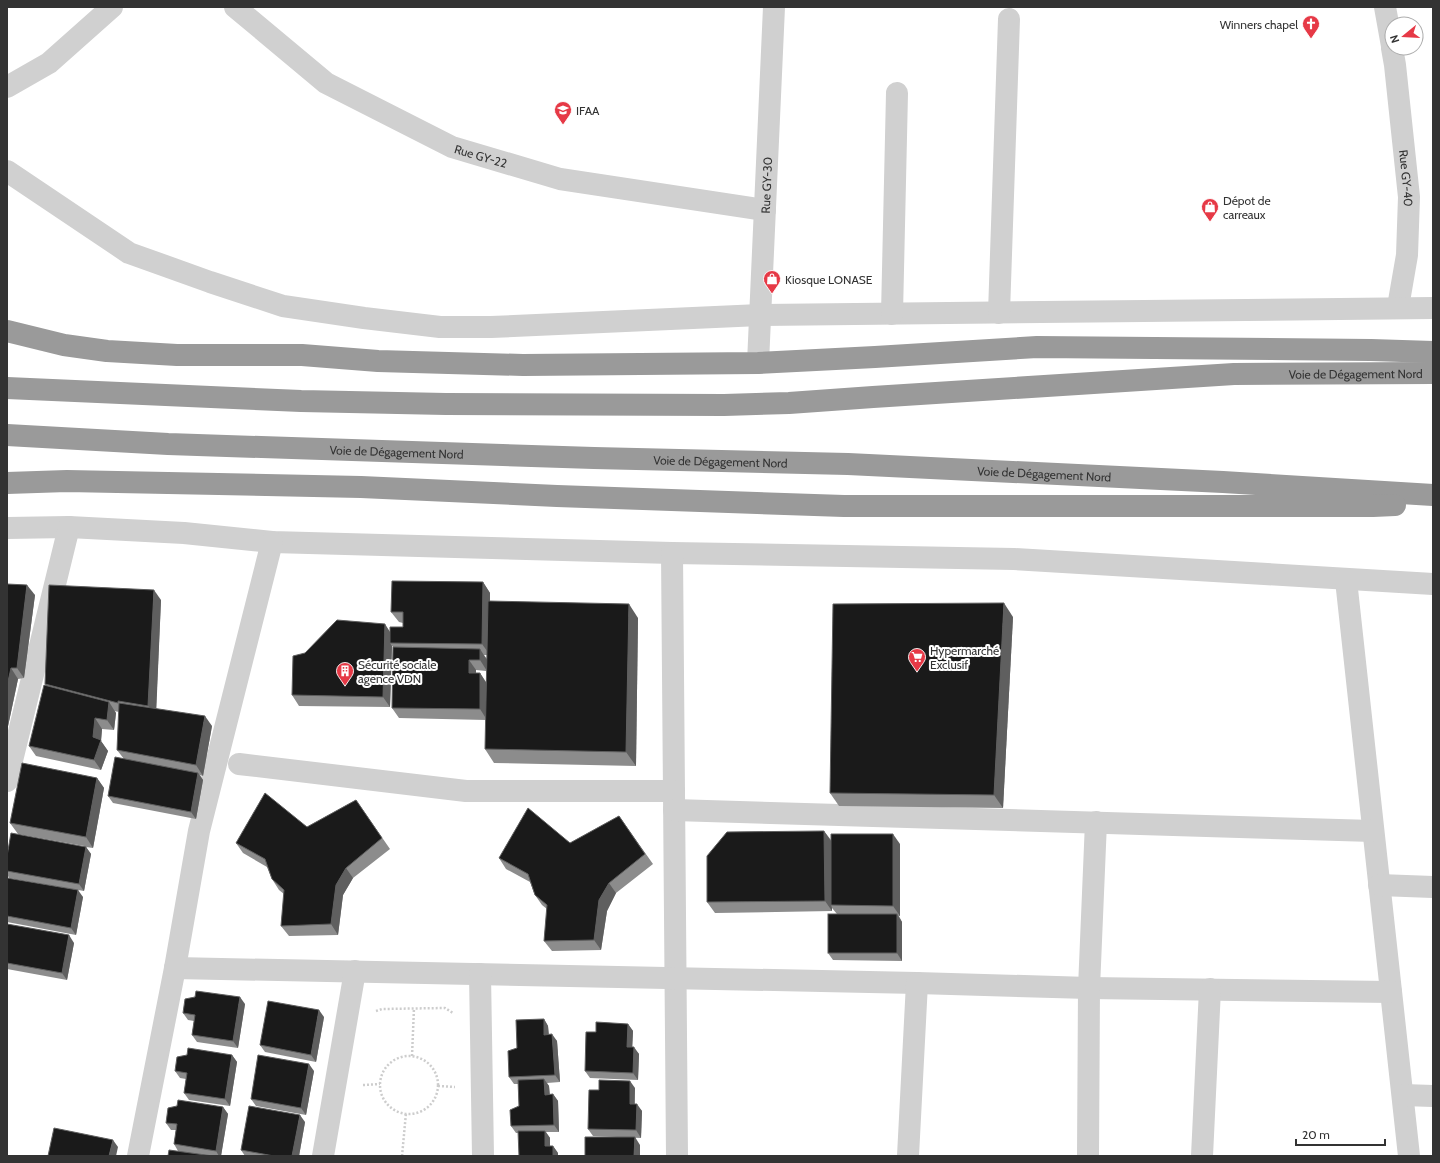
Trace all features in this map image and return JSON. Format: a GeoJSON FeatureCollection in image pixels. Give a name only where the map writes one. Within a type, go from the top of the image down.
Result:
{"type":"FeatureCollection","features":[{"type":"Feature","properties":{"kind":"highway"},"geometry":{"type":"LineString","coordinates":[[7,331],[64,345],[107,351],[177,355],[302,355],[378,360],[523,366],[758,363],[1037,347],[1433,352]]}},
{"type":"Feature","properties":{"kind":"highway","name":"Voie de Dégagement Nord"},"geometry":{"type":"LineString","coordinates":[[7,388],[316,401],[446,404],[724,405],[789,403],[873,396],[1234,374],[1433,373]]}},
{"type":"Feature","properties":{"kind":"highway","name":"Voie de Dégagement Nord"},"geometry":{"type":"LineString","coordinates":[[7,435],[168,444],[848,464],[992,470],[1433,495]]}},
{"type":"Feature","properties":{"kind":"highway"},"geometry":{"type":"LineString","coordinates":[[7,483],[67,481],[361,487],[549,496],[844,506],[1373,506],[1433,503]]}},
{"type":"Feature","properties":{"kind":"street"},"geometry":{"type":"LineString","coordinates":[[7,87],[49,62],[112,7]]}},
{"type":"Feature","properties":{"kind":"street","name":"Rue GY-22"},"geometry":{"type":"LineString","coordinates":[[235,7],[326,84],[452,147],[560,179],[765,210]]}},
{"type":"Feature","properties":{"kind":"street","name":"Rue GY-30"},"geometry":{"type":"LineString","coordinates":[[758,363],[774,7]]}},
{"type":"Feature","properties":{"kind":"street"},"geometry":{"type":"LineString","coordinates":[[999,312],[1010,19]]}},
{"type":"Feature","properties":{"kind":"street","name":"Rue GY-40"},"geometry":{"type":"LineString","coordinates":[[1394,56],[1409,197],[1407,255],[1398,307]]}},
{"type":"Feature","properties":{"kind":"street"},"geometry":{"type":"LineString","coordinates":[[892,314],[897,93]]}},
{"type":"Feature","properties":{"kind":"street"},"geometry":{"type":"LineString","coordinates":[[7,171],[129,253],[283,306],[440,327],[491,327],[760,315],[1398,307],[1433,308]]}},
{"type":"Feature","properties":{"kind":"street"},"geometry":{"type":"LineString","coordinates":[[8,776],[69,527]]}},
{"type":"Feature","properties":{"kind":"street"},"geometry":{"type":"LineString","coordinates":[[7,528],[69,527],[184,534],[272,542],[672,553],[1014,559],[1433,584]]}},
{"type":"Feature","properties":{"kind":"street"},"geometry":{"type":"LineString","coordinates":[[138,1156],[175,968],[199,831],[272,542]]}},
{"type":"Feature","properties":{"kind":"street"},"geometry":{"type":"LineString","coordinates":[[672,553],[677,1156]]}},
{"type":"Feature","properties":{"kind":"street"},"geometry":{"type":"LineString","coordinates":[[1346,580],[1409,1156]]}},
{"type":"Feature","properties":{"kind":"street"},"geometry":{"type":"LineString","coordinates":[[239,764],[466,791],[674,800],[1096,822],[1373,831]]}},
{"type":"Feature","properties":{"kind":"street"},"geometry":{"type":"LineString","coordinates":[[1088,1156],[1089,988],[1096,822]]}},
{"type":"Feature","properties":{"kind":"street"},"geometry":{"type":"LineString","coordinates":[[1379,885],[1433,887]]}},
{"type":"Feature","properties":{"kind":"street"},"geometry":{"type":"LineString","coordinates":[[175,968],[917,983],[1089,988],[1391,992]]}},
{"type":"Feature","properties":{"kind":"street"},"geometry":{"type":"LineString","coordinates":[[323,1156],[355,971]]}},
{"type":"Feature","properties":{"kind":"street"},"geometry":{"type":"LineString","coordinates":[[480,974],[483,1156]]}},
{"type":"Feature","properties":{"kind":"street"},"geometry":{"type":"LineString","coordinates":[[908,1156],[917,983]]}},
{"type":"Feature","properties":{"kind":"street"},"geometry":{"type":"LineString","coordinates":[[1202,1156],[1210,990]]}},
{"type":"Feature","properties":{"kind":"street"},"geometry":{"type":"LineString","coordinates":[[1403,1095],[1433,1096]]}},
{"type":"Feature","properties":{"kind":"path"},"geometry":{"type":"LineString","coordinates":[[412,1056],[414,1008]]}},
{"type":"Feature","properties":{"kind":"path"},"geometry":{"type":"LineString","coordinates":[[370,1013],[382,1009],[445,1008],[455,1015]]}},
{"type":"Feature","properties":{"kind":"path"},"geometry":{"type":"LineString","coordinates":[[402,1056],[412,1056],[420,1058],[434,1069],[438,1086],[436,1095],[424,1110],[406,1114],[391,1107],[385,1101],[380,1084],[384,1070],[394,1060],[402,1056]]}},
{"type":"Feature","properties":{"kind":"path"},"geometry":{"type":"LineString","coordinates":[[356,1086],[380,1084]]}},
{"type":"Feature","properties":{"kind":"path"},"geometry":{"type":"LineString","coordinates":[[438,1086],[458,1087]]}},
{"type":"Feature","properties":{"kind":"path"},"geometry":{"type":"LineString","coordinates":[[402,1156],[406,1114]]}},
{"type":"Feature","properties":{"kind":"building"},"geometry":{"type":"Polygon","coordinates":[[[392,581],[483,582],[482,644],[390,643],[390,627],[403,627],[403,612],[391,612],[392,581]]]}},
{"type":"Feature","properties":{"kind":"building"},"geometry":{"type":"Polygon","coordinates":[[[7,584],[27,585],[17,668],[11,668],[7,686],[7,584]]]}},
{"type":"Feature","properties":{"kind":"building"},"geometry":{"type":"Polygon","coordinates":[[[49,585],[154,590],[148,706],[118,701],[118,703],[45,684],[49,585]]]}},
{"type":"Feature","properties":{"kind":"building"},"geometry":{"type":"Polygon","coordinates":[[[488,601],[629,604],[626,752],[485,749],[488,601]]]}},
{"type":"Feature","properties":{"kind":"building"},"geometry":{"type":"Polygon","coordinates":[[[1004,603],[994,795],[830,793],[833,604],[1004,603]]]}},
{"type":"Feature","properties":{"kind":"building","name":"Sécurité sociale agence VDN"},"geometry":{"type":"Polygon","coordinates":[[[337,620],[385,624],[383,697],[292,695],[293,656],[305,653],[337,620]]]}},
{"type":"Feature","properties":{"kind":"building"},"geometry":{"type":"Polygon","coordinates":[[[393,647],[480,649],[480,660],[469,660],[469,673],[480,673],[480,709],[392,708],[393,647]]]}},
{"type":"Feature","properties":{"kind":"building"},"geometry":{"type":"Polygon","coordinates":[[[44,685],[109,702],[107,720],[95,718],[93,737],[101,740],[94,760],[29,746],[44,685]]]}},
{"type":"Feature","properties":{"kind":"building"},"geometry":{"type":"Polygon","coordinates":[[[119,703],[205,716],[196,765],[117,750],[119,703]]]}},
{"type":"Feature","properties":{"kind":"building"},"geometry":{"type":"Polygon","coordinates":[[[115,757],[198,773],[191,812],[108,796],[115,757]]]}},
{"type":"Feature","properties":{"kind":"building"},"geometry":{"type":"Polygon","coordinates":[[[22,763],[97,778],[86,837],[10,823],[22,763]]]}},
{"type":"Feature","properties":{"kind":"building"},"geometry":{"type":"Polygon","coordinates":[[[265,793],[307,827],[356,800],[382,838],[346,868],[336,885],[331,924],[281,926],[284,890],[272,879],[265,859],[236,843],[265,793]]]}},
{"type":"Feature","properties":{"kind":"building"},"geometry":{"type":"Polygon","coordinates":[[[528,808],[570,843],[619,816],[645,854],[609,883],[599,900],[594,940],[544,941],[547,905],[535,895],[528,874],[499,858],[528,808]]]}},
{"type":"Feature","properties":{"kind":"building"},"geometry":{"type":"Polygon","coordinates":[[[824,831],[825,901],[707,902],[707,856],[727,832],[824,831]]]}},
{"type":"Feature","properties":{"kind":"building"},"geometry":{"type":"Polygon","coordinates":[[[11,833],[86,847],[79,884],[7,871],[7,856],[11,833]]]}},
{"type":"Feature","properties":{"kind":"building"},"geometry":{"type":"Polygon","coordinates":[[[831,834],[893,834],[893,906],[831,905],[831,834]]]}},
{"type":"Feature","properties":{"kind":"building"},"geometry":{"type":"Polygon","coordinates":[[[7,878],[78,890],[71,928],[7,916],[7,878]]]}},
{"type":"Feature","properties":{"kind":"building"},"geometry":{"type":"Polygon","coordinates":[[[828,914],[897,914],[897,953],[828,953],[828,914]]]}},
{"type":"Feature","properties":{"kind":"building"},"geometry":{"type":"Polygon","coordinates":[[[7,924],[69,935],[62,973],[7,963],[7,924]]]}},
{"type":"Feature","properties":{"kind":"building"},"geometry":{"type":"Polygon","coordinates":[[[196,991],[240,997],[233,1041],[192,1035],[195,1015],[183,1013],[185,999],[195,997],[196,991]]]}},
{"type":"Feature","properties":{"kind":"building"},"geometry":{"type":"Polygon","coordinates":[[[268,1001],[319,1010],[311,1055],[260,1045],[268,1001]]]}},
{"type":"Feature","properties":{"kind":"building"},"geometry":{"type":"Polygon","coordinates":[[[544,1019],[544,1035],[552,1034],[555,1075],[509,1077],[508,1051],[517,1048],[516,1020],[544,1019]]]}},
{"type":"Feature","properties":{"kind":"building"},"geometry":{"type":"Polygon","coordinates":[[[596,1022],[628,1024],[627,1047],[634,1047],[633,1073],[585,1071],[586,1032],[596,1032],[596,1022]]]}},
{"type":"Feature","properties":{"kind":"building"},"geometry":{"type":"Polygon","coordinates":[[[188,1048],[232,1055],[225,1099],[184,1093],[187,1073],[175,1071],[177,1057],[187,1055],[188,1048]]]}},
{"type":"Feature","properties":{"kind":"building"},"geometry":{"type":"Polygon","coordinates":[[[258,1055],[309,1064],[301,1108],[251,1099],[258,1055]]]}},
{"type":"Feature","properties":{"kind":"building"},"geometry":{"type":"Polygon","coordinates":[[[544,1079],[545,1095],[553,1094],[554,1125],[511,1126],[510,1110],[519,1106],[518,1080],[544,1079]]]}},
{"type":"Feature","properties":{"kind":"building"},"geometry":{"type":"Polygon","coordinates":[[[599,1080],[630,1081],[630,1104],[637,1104],[636,1130],[588,1129],[589,1090],[599,1090],[599,1080]]]}},
{"type":"Feature","properties":{"kind":"building"},"geometry":{"type":"Polygon","coordinates":[[[178,1100],[223,1107],[216,1151],[174,1144],[177,1124],[166,1123],[168,1108],[177,1106],[178,1100]]]}},
{"type":"Feature","properties":{"kind":"building"},"geometry":{"type":"Polygon","coordinates":[[[249,1106],[300,1115],[292,1156],[274,1156],[241,1150],[249,1106]]]}},
{"type":"Feature","properties":{"kind":"building"},"geometry":{"type":"Polygon","coordinates":[[[54,1128],[113,1140],[109,1156],[48,1156],[54,1128]]]}},
{"type":"Feature","properties":{"kind":"building"},"geometry":{"type":"Polygon","coordinates":[[[518,1131],[545,1131],[545,1146],[553,1146],[553,1156],[519,1156],[518,1131]]]}},
{"type":"Feature","properties":{"kind":"building"},"geometry":{"type":"Polygon","coordinates":[[[585,1137],[635,1137],[634,1156],[585,1156],[585,1137]]]}},
{"type":"Feature","properties":{"kind":"building"},"geometry":{"type":"Polygon","coordinates":[[[169,1150],[213,1156],[168,1156],[169,1150]]]}},
{"type":"Feature","properties":{"kind":"place","name":"Winners chapel"},"geometry":{"type":"Point","coordinates":[1311,39]}},
{"type":"Feature","properties":{"kind":"place","name":"IFAA"},"geometry":{"type":"Point","coordinates":[563,125]}},
{"type":"Feature","properties":{"kind":"place","name":"Dépot de carreaux"},"geometry":{"type":"Point","coordinates":[1210,222]}},
{"type":"Feature","properties":{"kind":"place","name":"Kiosque LONASE"},"geometry":{"type":"Point","coordinates":[772,294]}},
{"type":"Feature","properties":{"kind":"place","name":"Hypermarché Exclusif"},"geometry":{"type":"Point","coordinates":[917,672]}},
{"type":"Feature","properties":{"kind":"place","name":"Sécurité sociale agence VDN"},"geometry":{"type":"Point","coordinates":[345,686]}}]}
